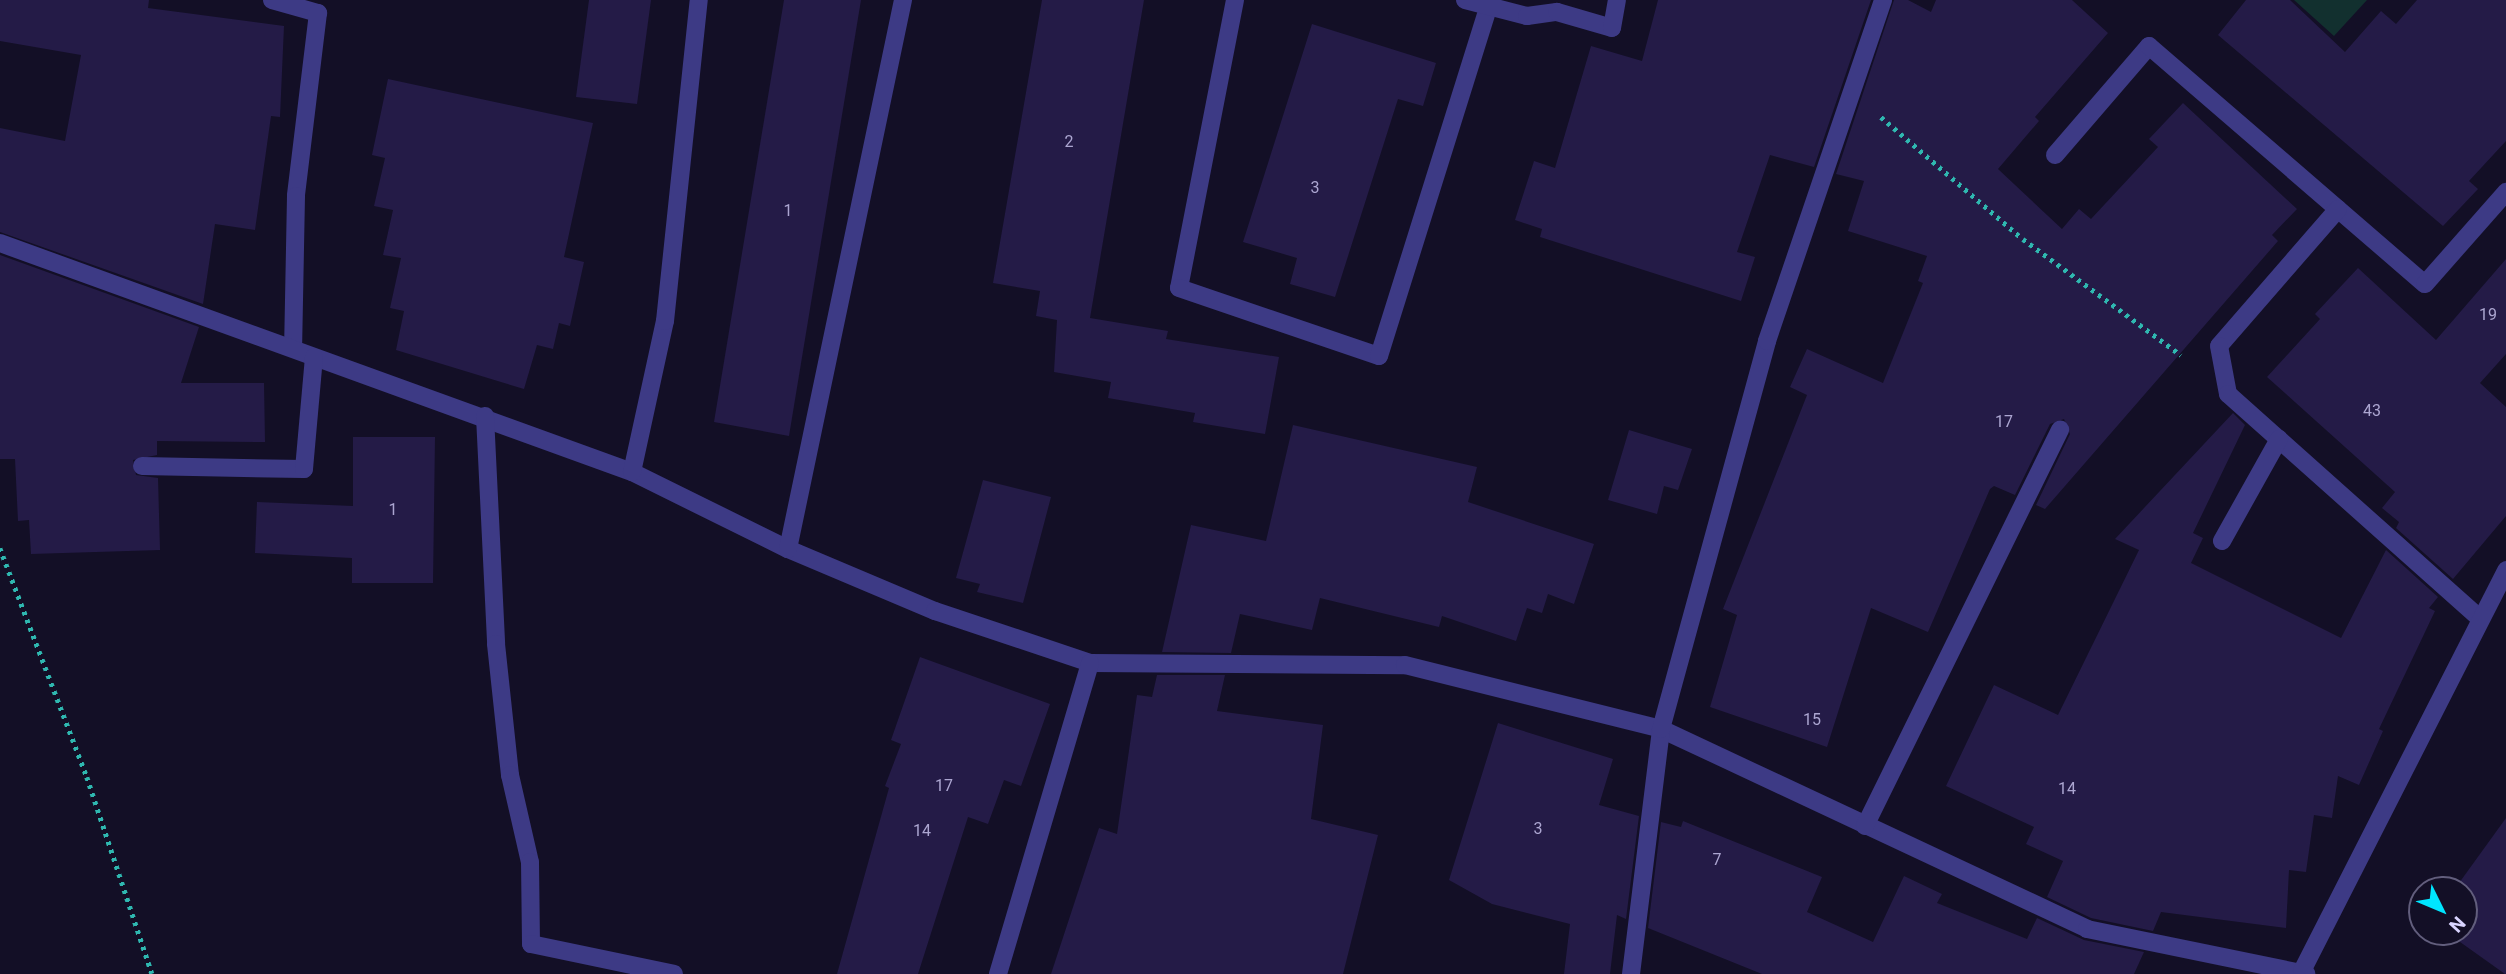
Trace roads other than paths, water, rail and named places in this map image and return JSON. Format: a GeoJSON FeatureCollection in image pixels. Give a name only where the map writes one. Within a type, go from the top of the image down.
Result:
{"type":"FeatureCollection","features":[{"type":"Feature","properties":{"kind":"street"},"geometry":{"type":"LineString","coordinates":[[272,0],[318,13],[296,196],[293,348]]}},
{"type":"Feature","properties":{"kind":"street"},"geometry":{"type":"LineString","coordinates":[[632,472],[665,321],[699,0]]}},
{"type":"Feature","properties":{"kind":"street"},"geometry":{"type":"LineString","coordinates":[[788,549],[904,0]]}},
{"type":"Feature","properties":{"kind":"street"},"geometry":{"type":"LineString","coordinates":[[1235,0],[1180,288],[1379,356],[1489,6]]}},
{"type":"Feature","properties":{"kind":"street"},"geometry":{"type":"LineString","coordinates":[[1465,0],[1527,16],[1556,12],[1612,28],[1617,0]]}},
{"type":"Feature","properties":{"kind":"street"},"geometry":{"type":"LineString","coordinates":[[1631,974],[1661,729],[1766,341],[1849,90],[1882,0]]}},
{"type":"Feature","properties":{"kind":"street"},"geometry":{"type":"LineString","coordinates":[[2054,155],[2149,46],[2425,284],[2506,192]]}},
{"type":"Feature","properties":{"kind":"street"},"geometry":{"type":"LineString","coordinates":[[2338,209],[2219,346],[2228,394],[2479,618]]}},
{"type":"Feature","properties":{"kind":"street"},"geometry":{"type":"LineString","coordinates":[[0,243],[485,416],[632,472],[788,549],[935,611],[1090,663],[1405,665],[1661,729],[2087,929],[2304,973],[2479,618],[2506,570]]}},
{"type":"Feature","properties":{"kind":"street"},"geometry":{"type":"LineString","coordinates":[[142,466],[304,470],[314,357]]}},
{"type":"Feature","properties":{"kind":"street"},"geometry":{"type":"LineString","coordinates":[[485,416],[496,644],[510,775],[530,862],[531,944],[674,974]]}},
{"type":"Feature","properties":{"kind":"street"},"geometry":{"type":"LineString","coordinates":[[1865,826],[2060,429]]}},
{"type":"Feature","properties":{"kind":"street"},"geometry":{"type":"LineString","coordinates":[[2222,541],[2279,439]]}},
{"type":"Feature","properties":{"kind":"street"},"geometry":{"type":"LineString","coordinates":[[998,974],[1090,663]]}}]}
